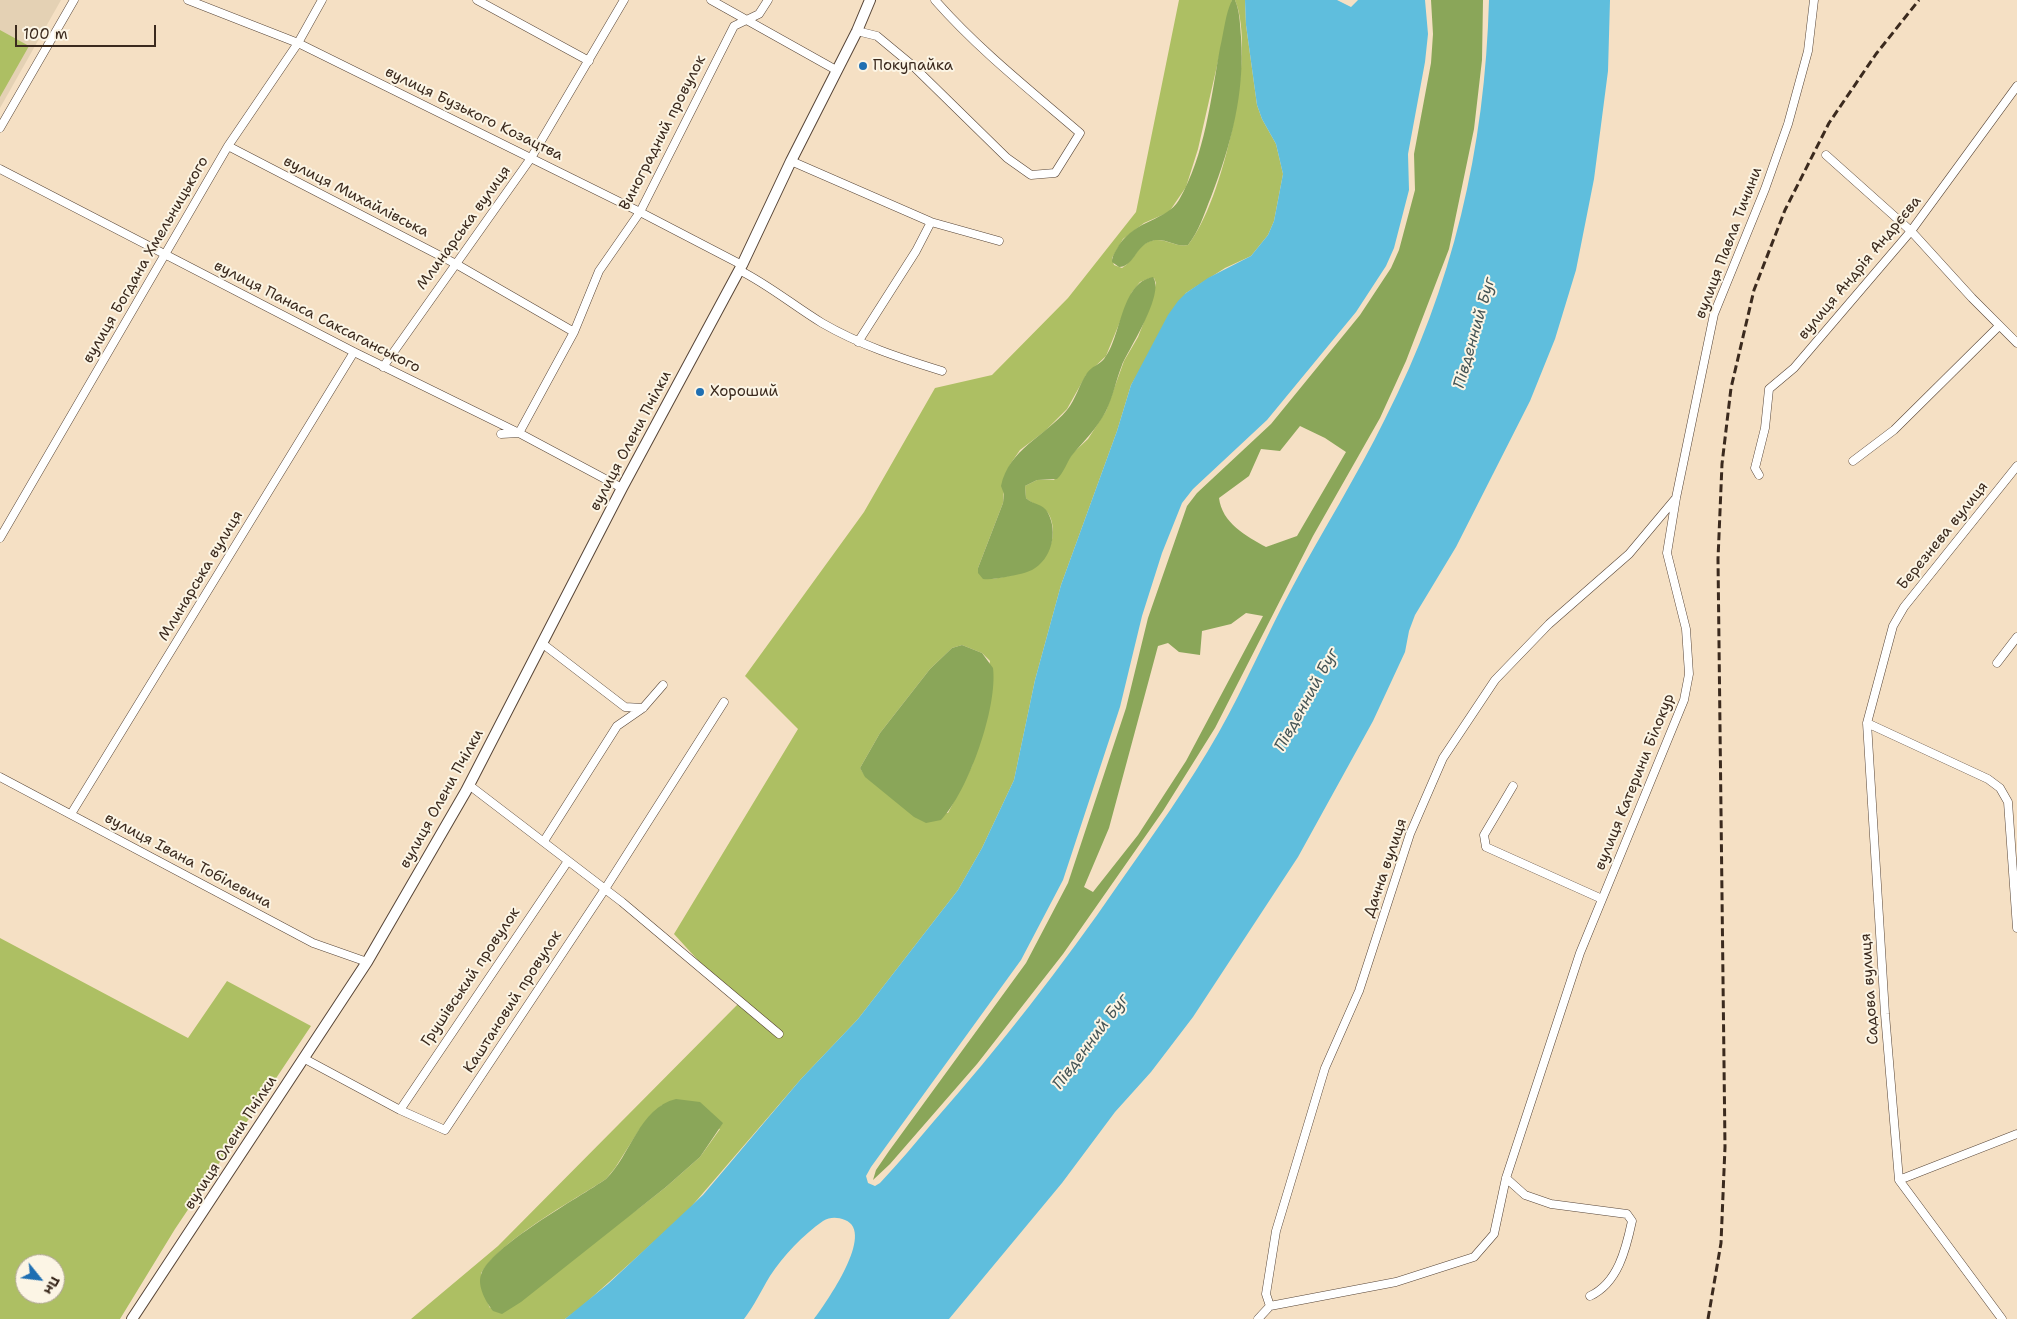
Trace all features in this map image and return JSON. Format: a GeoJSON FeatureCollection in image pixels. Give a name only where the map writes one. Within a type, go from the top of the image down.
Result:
{"type":"FeatureCollection","features":[{"type":"Feature","properties":{"kind":"street"},"geometry":{"type":"LineString","coordinates":[[0,128],[74,0]]}},
{"type":"Feature","properties":{"kind":"street","name":"вулиця Бузького Козацтва"},"geometry":{"type":"LineString","coordinates":[[188,0],[298,43],[640,212],[740,267]]}},
{"type":"Feature","properties":{"kind":"street","name":"вулиця Богдана Хмельницького"},"geometry":{"type":"LineString","coordinates":[[0,538],[228,146],[298,43],[322,0]]}},
{"type":"Feature","properties":{"kind":"street"},"geometry":{"type":"LineString","coordinates":[[477,0],[588,61]]}},
{"type":"Feature","properties":{"kind":"street","name":"Млинарська вулиця"},"geometry":{"type":"LineString","coordinates":[[383,366],[531,158],[624,0]]}},
{"type":"Feature","properties":{"kind":"street"},"geometry":{"type":"LineString","coordinates":[[711,0],[836,70]]}},
{"type":"Feature","properties":{"kind":"street","name":"Виноградний провулок"},"geometry":{"type":"LineString","coordinates":[[519,433],[574,332],[599,271],[640,212],[734,26],[759,14],[768,0]]}},
{"type":"Feature","properties":{"kind":"street","name":"вулиця Олени Пчілки"},"geometry":{"type":"LineString","coordinates":[[132,1319],[305,1059],[367,962],[469,786],[622,488],[740,267],[790,161],[857,31],[870,0]]}},
{"type":"Feature","properties":{"kind":"street"},"geometry":{"type":"LineString","coordinates":[[857,31],[877,36],[912,65],[1007,158],[1031,175],[1055,173],[1080,133],[986,52],[935,0]]}},
{"type":"Feature","properties":{"kind":"street","name":"вулиця Павла Тичини"},"geometry":{"type":"LineString","coordinates":[[1676,498],[1714,314],[1765,189],[1788,124],[1808,51],[1814,0]]}},
{"type":"Feature","properties":{"kind":"street","name":"вулиця Андрія Андрєєва"},"geometry":{"type":"LineString","coordinates":[[1759,476],[1755,468],[1765,428],[1769,389],[1794,368],[1911,231],[2017,86]]}},
{"type":"Feature","properties":{"kind":"street","name":"вулиця Михайлівська"},"geometry":{"type":"LineString","coordinates":[[228,146],[456,264],[574,332]]}},
{"type":"Feature","properties":{"kind":"street"},"geometry":{"type":"LineString","coordinates":[[1826,155],[1911,231],[2017,343]]}},
{"type":"Feature","properties":{"kind":"street"},"geometry":{"type":"LineString","coordinates":[[790,161],[931,222],[1000,241]]}},
{"type":"Feature","properties":{"kind":"street","name":"вулиця Панаса Саксаганського"},"geometry":{"type":"LineString","coordinates":[[0,169],[354,352],[519,433],[622,488]]}},
{"type":"Feature","properties":{"kind":"street"},"geometry":{"type":"LineString","coordinates":[[858,342],[916,251],[931,222]]}},
{"type":"Feature","properties":{"kind":"street"},"geometry":{"type":"LineString","coordinates":[[740,267],[821,322],[858,342],[942,371]]}},
{"type":"Feature","properties":{"kind":"street"},"geometry":{"type":"LineString","coordinates":[[1852,460],[1894,430],[1999,326]]}},
{"type":"Feature","properties":{"kind":"street","name":"Млинарська вулиця"},"geometry":{"type":"LineString","coordinates":[[71,814],[354,352]]}},
{"type":"Feature","properties":{"kind":"street"},"geometry":{"type":"LineString","coordinates":[[501,434],[519,433]]}},
{"type":"Feature","properties":{"kind":"street","name":"Березнева вулиця"},"geometry":{"type":"LineString","coordinates":[[1893,626],[1904,607],[2017,466]]}},
{"type":"Feature","properties":{"kind":"street","name":"вулиця Катерини Білокур"},"geometry":{"type":"LineString","coordinates":[[1270,1306],[1396,1282],[1474,1257],[1494,1234],[1506,1178],[1580,953],[1684,700],[1689,674],[1686,629],[1667,553],[1676,498]]}},
{"type":"Feature","properties":{"kind":"street","name":"Дачна вулиця"},"geometry":{"type":"LineString","coordinates":[[1270,1306],[1266,1294],[1276,1231],[1325,1068],[1359,992],[1410,834],[1443,758],[1495,680],[1549,624],[1629,554],[1676,498]]}},
{"type":"Feature","properties":{"kind":"street","name":"Садова вулиця"},"geometry":{"type":"LineString","coordinates":[[1893,626],[1867,723],[1885,1014],[1899,1180]]}},
{"type":"Feature","properties":{"kind":"street"},"geometry":{"type":"LineString","coordinates":[[1997,663],[2017,637]]}},
{"type":"Feature","properties":{"kind":"street"},"geometry":{"type":"LineString","coordinates":[[543,644],[625,707],[643,708]]}},
{"type":"Feature","properties":{"kind":"street"},"geometry":{"type":"LineString","coordinates":[[544,841],[617,726],[643,708],[663,685]]}},
{"type":"Feature","properties":{"kind":"street","name":"Каштановий провулок"},"geometry":{"type":"LineString","coordinates":[[400,1110],[445,1130],[605,889],[724,702]]}},
{"type":"Feature","properties":{"kind":"street"},"geometry":{"type":"LineString","coordinates":[[1867,723],[1988,779],[2000,788],[2008,802],[2017,928]]}},
{"type":"Feature","properties":{"kind":"street","name":"вулиця Івана Тобілевича"},"geometry":{"type":"LineString","coordinates":[[0,777],[313,943],[367,962]]}},
{"type":"Feature","properties":{"kind":"street"},"geometry":{"type":"LineString","coordinates":[[469,786],[605,889],[779,1034]]}},
{"type":"Feature","properties":{"kind":"street"},"geometry":{"type":"LineString","coordinates":[[1513,786],[1484,835],[1486,847],[1602,899]]}},
{"type":"Feature","properties":{"kind":"street","name":"Грушівський провулок"},"geometry":{"type":"LineString","coordinates":[[400,1110],[568,860]]}},
{"type":"Feature","properties":{"kind":"street"},"geometry":{"type":"LineString","coordinates":[[305,1059],[400,1110]]}},
{"type":"Feature","properties":{"kind":"street"},"geometry":{"type":"LineString","coordinates":[[2002,1319],[1899,1180],[2017,1134]]}},
{"type":"Feature","properties":{"kind":"street"},"geometry":{"type":"LineString","coordinates":[[1506,1178],[1525,1195],[1551,1204],[1627,1214],[1632,1221],[1628,1239],[1614,1276],[1602,1290],[1590,1296]]}},
{"type":"Feature","properties":{"kind":"street"},"geometry":{"type":"LineString","coordinates":[[1258,1319],[1270,1306]]}},
{"type":"Feature","properties":{"kind":"shaded area"},"geometry":{"type":"Polygon","coordinates":[[[0,0],[61,0],[0,108],[0,0]]]}},
{"type":"Feature","properties":{"kind":"green space"},"geometry":{"type":"Polygon","coordinates":[[[1179,0],[1232,0],[1198,149],[1186,187],[1169,212],[1144,223],[1123,239],[1112,258],[1114,265],[1122,268],[1144,244],[1153,240],[1188,245],[1201,224],[1213,196],[1233,126],[1242,54],[1241,24],[1235,0],[1245,0],[1246,25],[1257,105],[1262,119],[1276,144],[1283,174],[1274,221],[1268,235],[1251,256],[1225,268],[1186,293],[1131,385],[1117,431],[1061,585],[1035,680],[1014,780],[982,848],[958,890],[858,1019],[801,1079],[685,1214],[580,1308],[565,1319],[411,1319],[498,1246],[738,1004],[674,934],[798,729],[745,676],[864,512],[935,388],[992,375],[1068,298],[1136,212],[1179,0]],[[1154,278],[1140,282],[1132,292],[1106,356],[1086,375],[1067,409],[1045,431],[1020,450],[1011,463],[1005,475],[1003,503],[978,568],[993,579],[1030,569],[1043,558],[1048,550],[1053,533],[1051,519],[1046,510],[1026,498],[1025,486],[1037,480],[1054,480],[1073,453],[1088,439],[1106,411],[1124,361],[1138,337],[1151,304],[1156,283],[1154,278]],[[962,645],[952,648],[930,669],[880,733],[860,768],[866,777],[887,791],[948,813],[972,766],[990,661],[982,653],[962,645]],[[662,1105],[639,1130],[606,1179],[521,1234],[491,1260],[481,1273],[485,1297],[490,1308],[638,1209],[700,1157],[720,1129],[662,1105]]]}},
{"type":"Feature","properties":{"kind":"green space"},"geometry":{"type":"Polygon","coordinates":[[[1232,0],[1235,0],[1240,18],[1242,58],[1239,99],[1225,158],[1201,222],[1188,245],[1154,240],[1141,248],[1128,264],[1119,267],[1112,262],[1113,255],[1126,236],[1173,207],[1188,183],[1206,126],[1220,48],[1232,0]]]}},
{"type":"Feature","properties":{"kind":"green space"},"geometry":{"type":"Polygon","coordinates":[[[1431,0],[1483,0],[1482,60],[1474,129],[1449,249],[1406,361],[1380,418],[1313,536],[1215,728],[1163,811],[1063,954],[977,1064],[890,1164],[873,1180],[876,1170],[889,1151],[1026,963],[1068,883],[1126,708],[1148,618],[1187,506],[1197,493],[1271,424],[1360,315],[1391,268],[1399,250],[1415,190],[1414,154],[1431,63],[1433,34],[1431,0]],[[1300,426],[1280,451],[1261,449],[1249,476],[1219,498],[1221,507],[1230,522],[1243,533],[1266,547],[1297,536],[1346,452],[1325,438],[1300,426]],[[1246,613],[1231,624],[1202,631],[1200,655],[1179,652],[1168,643],[1158,646],[1109,828],[1084,887],[1093,892],[1138,835],[1186,761],[1263,616],[1246,613]]]}},
{"type":"Feature","properties":{"kind":"green space"},"geometry":{"type":"Polygon","coordinates":[[[0,30],[29,46],[0,97],[0,30]]]}},
{"type":"Feature","properties":{"kind":"green space"},"geometry":{"type":"Polygon","coordinates":[[[1153,277],[1155,285],[1151,308],[1122,365],[1106,411],[1091,434],[1071,457],[1062,474],[1057,479],[1037,480],[1025,486],[1026,498],[1043,507],[1051,520],[1053,536],[1048,552],[1039,565],[1032,570],[1006,577],[983,579],[978,573],[978,568],[1003,503],[1004,494],[1001,486],[1011,462],[1028,444],[1058,420],[1067,410],[1087,373],[1104,359],[1110,349],[1123,312],[1134,289],[1142,281],[1153,277]]]}},
{"type":"Feature","properties":{"kind":"green space"},"geometry":{"type":"Polygon","coordinates":[[[962,645],[982,653],[993,668],[991,704],[979,748],[961,790],[941,820],[926,823],[914,817],[865,777],[860,768],[880,733],[930,669],[952,648],[962,645]]]}},
{"type":"Feature","properties":{"kind":"green space"},"geometry":{"type":"Polygon","coordinates":[[[0,938],[188,1038],[227,981],[311,1026],[175,1229],[120,1319],[0,1319],[0,938]]]}},
{"type":"Feature","properties":{"kind":"green space"},"geometry":{"type":"Polygon","coordinates":[[[676,1099],[700,1102],[723,1123],[700,1157],[666,1187],[521,1302],[502,1314],[493,1311],[485,1299],[480,1284],[481,1275],[488,1264],[517,1237],[606,1179],[615,1169],[644,1122],[663,1104],[676,1099]]]}},
{"type":"Feature","properties":{"kind":"water","name":"Південний Буг"},"geometry":{"type":"Polygon","coordinates":[[[1245,0],[1337,0],[1351,7],[1358,0],[1425,0],[1428,34],[1425,62],[1408,154],[1409,190],[1394,248],[1386,266],[1356,312],[1267,420],[1193,489],[1182,503],[1162,553],[1142,616],[1120,707],[1063,880],[1021,960],[871,1167],[866,1176],[868,1183],[875,1186],[880,1183],[959,1093],[1006,1035],[1096,916],[1170,810],[1219,732],[1293,586],[1374,440],[1409,369],[1429,318],[1447,267],[1461,216],[1481,110],[1489,0],[1610,0],[1608,71],[1594,179],[1576,270],[1555,339],[1530,401],[1456,547],[1415,615],[1409,631],[1405,652],[1373,721],[1298,857],[1193,1017],[1151,1072],[1115,1112],[1062,1183],[949,1319],[814,1319],[846,1268],[855,1238],[853,1227],[845,1220],[834,1218],[823,1221],[801,1239],[787,1254],[775,1268],[744,1319],[565,1319],[608,1284],[703,1195],[801,1079],[858,1019],[958,890],[982,848],[1014,780],[1035,680],[1061,585],[1117,431],[1131,385],[1168,315],[1178,301],[1208,278],[1251,256],[1268,235],[1274,221],[1283,174],[1276,144],[1262,119],[1257,105],[1246,25],[1245,0]]]}},
{"type":"Feature","properties":{"kind":"railway"},"geometry":{"type":"LineString","coordinates":[[1708,1319],[1721,1243],[1725,1147],[1718,559],[1722,464],[1731,388],[1754,290],[1785,210],[1829,123],[1876,54],[1919,0]]}},
{"type":"Feature","properties":{"kind":"place","name":"Покупайка"},"geometry":{"type":"Point","coordinates":[863,66]}},
{"type":"Feature","properties":{"kind":"place","name":"Хороший"},"geometry":{"type":"Point","coordinates":[700,392]}}]}
